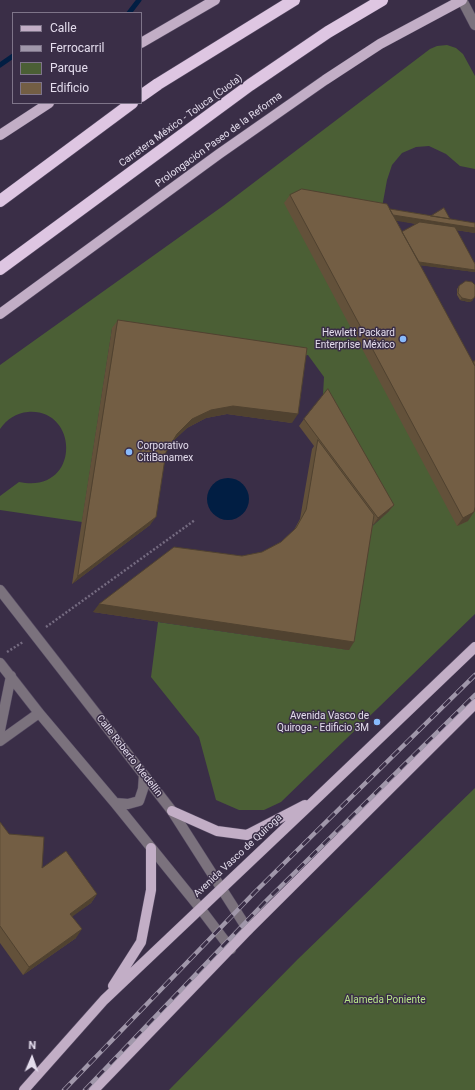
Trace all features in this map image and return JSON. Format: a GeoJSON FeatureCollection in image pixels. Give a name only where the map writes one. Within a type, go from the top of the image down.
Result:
{"type":"FeatureCollection","features":[{"type":"Feature","properties":{"kind":"highway"},"geometry":{"type":"LineString","coordinates":[[142,95],[294,0]]}},
{"type":"Feature","properties":{"kind":"highway","name":"Carretera México - Toluca (Cuota)"},"geometry":{"type":"LineString","coordinates":[[0,269],[250,85],[328,32],[382,0]]}},
{"type":"Feature","properties":{"kind":"highway"},"geometry":{"type":"LineString","coordinates":[[0,201],[131,104]]}},
{"type":"Feature","properties":{"kind":"main road"},"geometry":{"type":"LineString","coordinates":[[142,42],[215,0]]}},
{"type":"Feature","properties":{"kind":"main road","name":"Prolongación Paseo de la Reforma"},"geometry":{"type":"LineString","coordinates":[[0,314],[225,150],[325,80],[380,44],[462,0]]}},
{"type":"Feature","properties":{"kind":"main road"},"geometry":{"type":"LineString","coordinates":[[0,135],[47,104]]}},
{"type":"Feature","properties":{"kind":"main road","name":"Avenida Vasco de Quiroga"},"geometry":{"type":"LineString","coordinates":[[24,1090],[104,1000],[475,646]]}},
{"type":"Feature","properties":{"kind":"main road"},"geometry":{"type":"LineString","coordinates":[[94,1090],[248,930],[475,704]]}},
{"type":"Feature","properties":{"kind":"main road"},"geometry":{"type":"LineString","coordinates":[[172,811],[217,831],[247,835],[316,799]]}},
{"type":"Feature","properties":{"kind":"main road"},"geometry":{"type":"LineString","coordinates":[[104,1000],[141,942],[151,890],[150,848]]}},
{"type":"Feature","properties":{"kind":"street"},"geometry":{"type":"LineString","coordinates":[[462,0],[475,25]]}},
{"type":"Feature","properties":{"kind":"street","name":"Calle Roberto Medellín"},"geometry":{"type":"LineString","coordinates":[[0,590],[172,811],[248,930]]}},
{"type":"Feature","properties":{"kind":"street"},"geometry":{"type":"LineString","coordinates":[[0,663],[39,713],[200,908],[231,949]]}},
{"type":"Feature","properties":{"kind":"street"},"geometry":{"type":"LineString","coordinates":[[0,730],[11,676]]}},
{"type":"Feature","properties":{"kind":"street"},"geometry":{"type":"LineString","coordinates":[[0,741],[39,713]]}},
{"type":"Feature","properties":{"kind":"street"},"geometry":{"type":"LineString","coordinates":[[114,803],[128,804],[139,801],[143,790],[144,775]]}},
{"type":"Feature","properties":{"kind":"path"},"geometry":{"type":"LineString","coordinates":[[6,653],[35,635],[194,520]]}},
{"type":"Feature","properties":{"kind":"green space"},"geometry":{"type":"Polygon","coordinates":[[[447,45],[456,48],[463,54],[475,76],[475,169],[460,166],[446,154],[429,146],[416,147],[402,153],[392,165],[387,180],[381,213],[475,496],[475,614],[281,802],[264,810],[239,810],[216,800],[199,737],[151,677],[158,622],[349,650],[367,531],[389,511],[323,395],[324,377],[308,355],[301,356],[112,329],[82,522],[0,510],[0,496],[19,482],[39,483],[54,476],[63,465],[66,450],[64,436],[57,423],[45,414],[28,412],[16,415],[9,419],[0,429],[0,365],[223,206],[430,49],[437,46],[447,45]]]}},
{"type":"Feature","properties":{"kind":"green space","name":"Alameda Poniente"},"geometry":{"type":"Polygon","coordinates":[[[475,788],[475,1090],[169,1090],[298,959],[475,788]]]}},
{"type":"Feature","properties":{"kind":"water"},"geometry":{"type":"Polygon","coordinates":[[[228,478],[243,484],[249,499],[243,514],[228,520],[213,514],[207,499],[213,484],[228,478]]]}},
{"type":"Feature","properties":{"kind":"building","name":"Hewlett Packard Enterprise México"},"geometry":{"type":"Polygon","coordinates":[[[302,189],[387,204],[475,366],[475,507],[474,512],[463,518],[290,195],[302,189]]]}},
{"type":"Feature","properties":{"kind":"building"},"geometry":{"type":"Polygon","coordinates":[[[444,208],[450,219],[431,216],[444,208]]]}},
{"type":"Feature","properties":{"kind":"building"},"geometry":{"type":"Polygon","coordinates":[[[390,209],[475,223],[475,228],[393,215],[390,209]]]}},
{"type":"Feature","properties":{"kind":"building"},"geometry":{"type":"Polygon","coordinates":[[[420,222],[455,227],[475,264],[475,270],[419,262],[402,232],[420,222]]]}},
{"type":"Feature","properties":{"kind":"building"},"geometry":{"type":"Polygon","coordinates":[[[466,281],[472,282],[475,285],[475,296],[471,300],[462,298],[458,293],[459,286],[466,281]]]}},
{"type":"Feature","properties":{"kind":"building","name":"Corporativo CitiBanamex"},"geometry":{"type":"Polygon","coordinates":[[[118,320],[307,348],[298,414],[233,406],[211,410],[192,419],[177,434],[166,452],[156,517],[78,576],[118,320]]]}},
{"type":"Feature","properties":{"kind":"building"},"geometry":{"type":"Polygon","coordinates":[[[328,389],[394,505],[378,518],[304,419],[328,389]]]}},
{"type":"Feature","properties":{"kind":"building"},"geometry":{"type":"Polygon","coordinates":[[[318,440],[374,515],[354,642],[99,604],[174,547],[242,556],[262,552],[281,542],[296,528],[306,510],[318,440]]]}},
{"type":"Feature","properties":{"kind":"building"},"geometry":{"type":"Polygon","coordinates":[[[0,822],[9,834],[44,837],[42,868],[66,851],[97,894],[70,914],[82,929],[29,967],[0,926],[0,822]]]}},
{"type":"Feature","properties":{"kind":"waterway"},"geometry":{"type":"LineString","coordinates":[[130,12],[139,0]]}},
{"type":"Feature","properties":{"kind":"waterway"},"geometry":{"type":"LineString","coordinates":[[0,65],[12,57]]}},
{"type":"Feature","properties":{"kind":"railway"},"geometry":{"type":"LineString","coordinates":[[64,1090],[255,892],[475,675]]}},
{"type":"Feature","properties":{"kind":"railway"},"geometry":{"type":"LineString","coordinates":[[85,1090],[267,900],[475,695]]}},
{"type":"Feature","properties":{"kind":"place","name":"Hewlett Packard Enterprise México"},"geometry":{"type":"Point","coordinates":[403,339]}},
{"type":"Feature","properties":{"kind":"place","name":"Corporativo CitiBanamex"},"geometry":{"type":"Point","coordinates":[129,452]}},
{"type":"Feature","properties":{"kind":"place","name":"Avenida Vasco de Quiroga - Edificio 3M"},"geometry":{"type":"Point","coordinates":[377,722]}}]}
